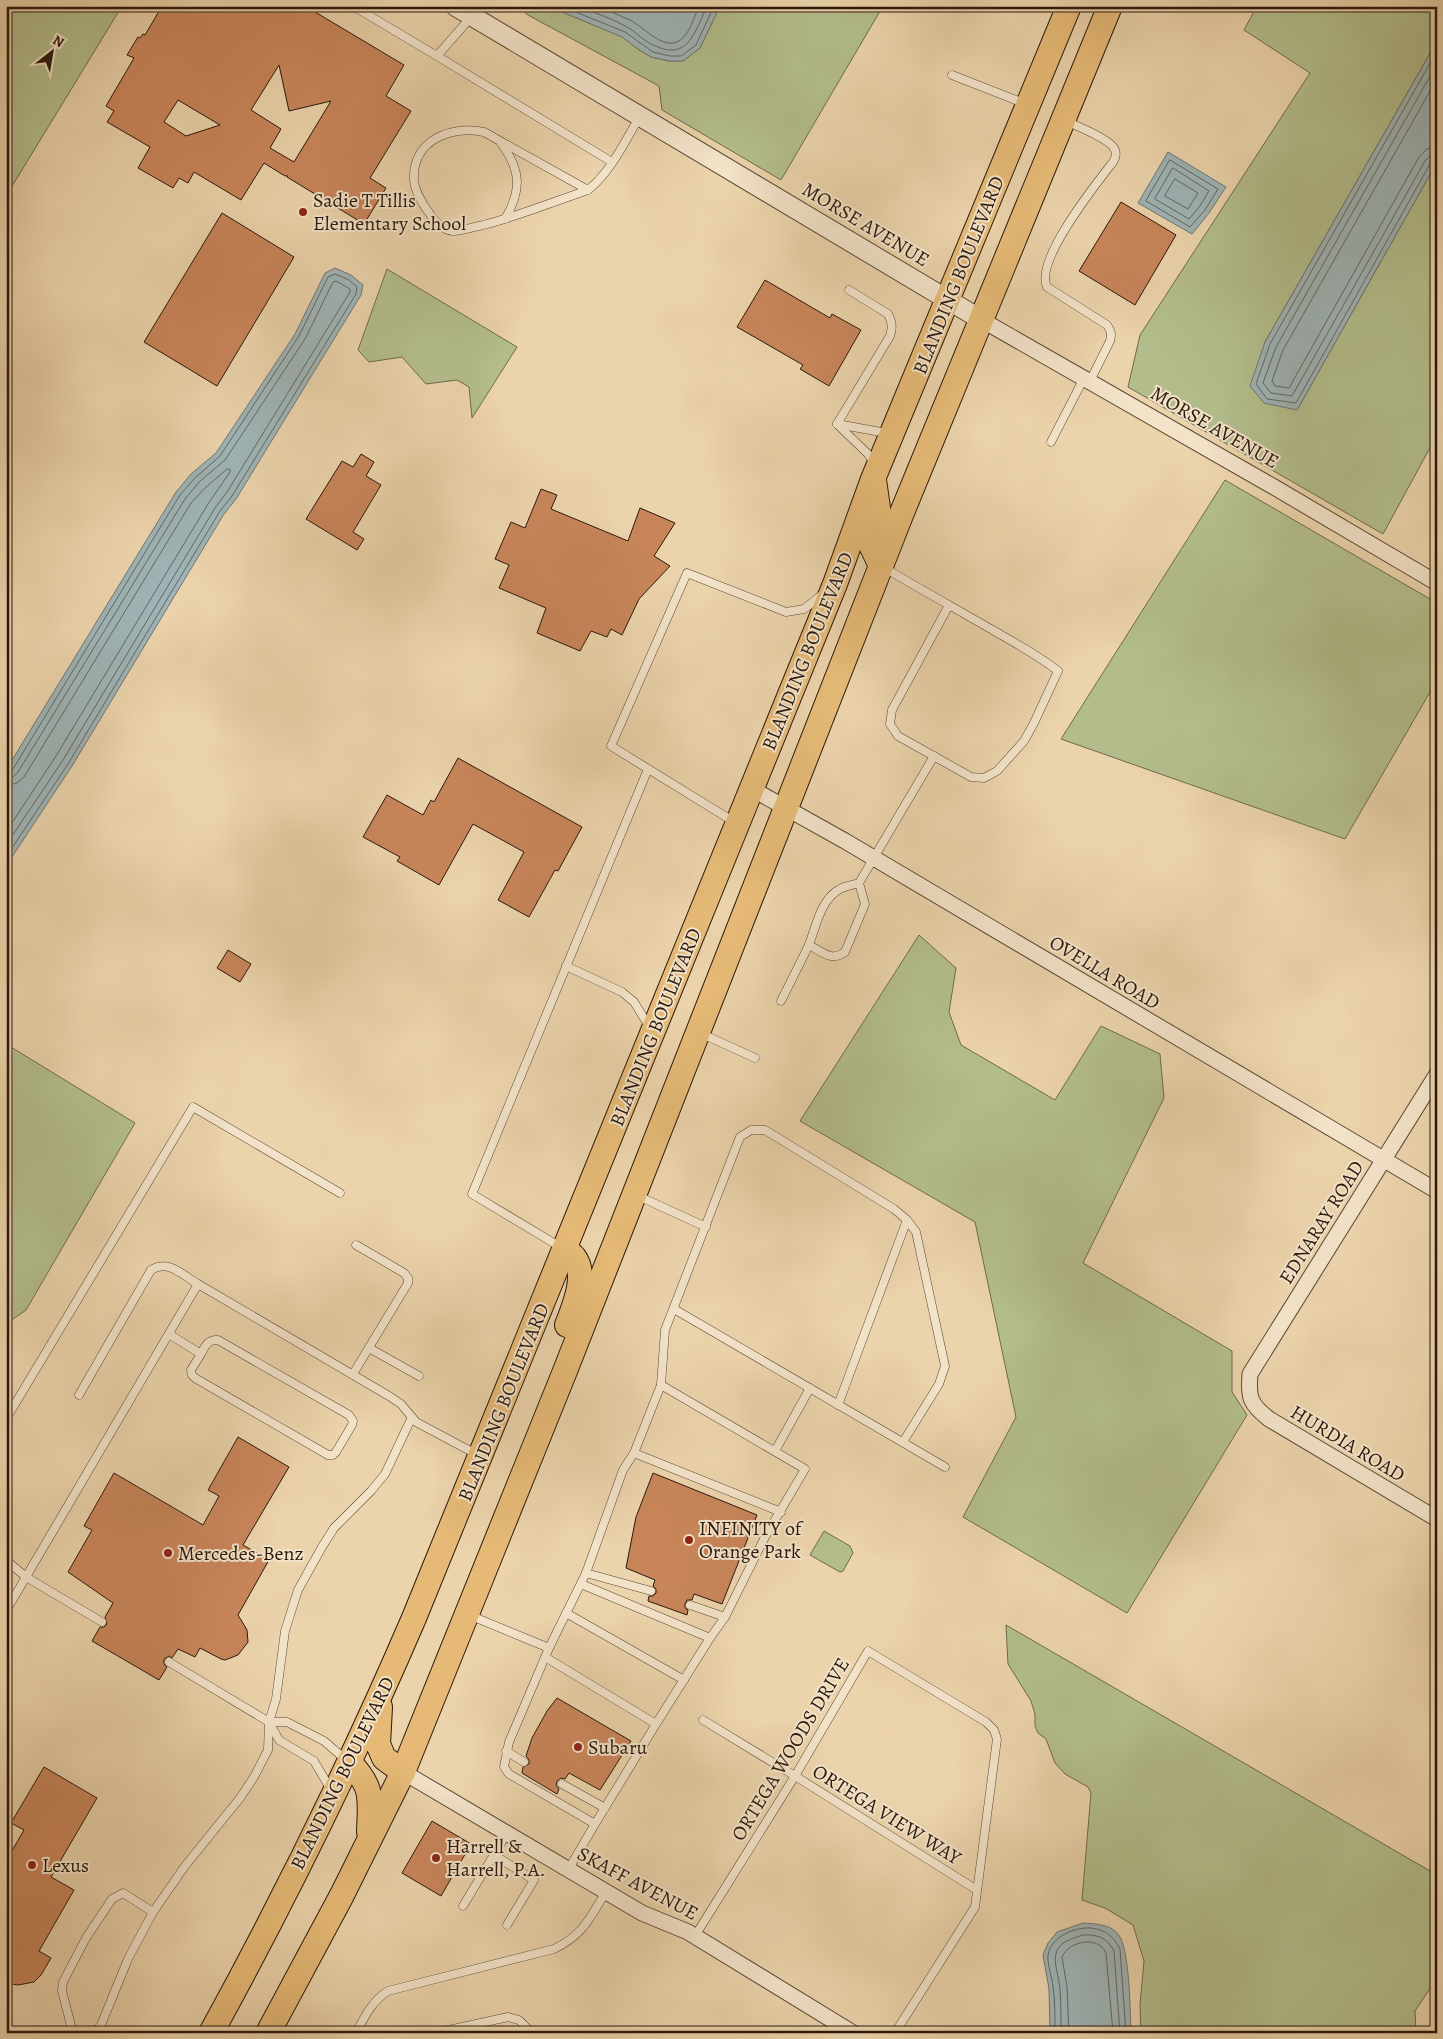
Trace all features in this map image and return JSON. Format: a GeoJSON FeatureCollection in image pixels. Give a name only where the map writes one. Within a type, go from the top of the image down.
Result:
{"type":"FeatureCollection","features":[{"type":"Feature","properties":{"kind":"main road","name":"BLANDING BOULEVARD"},"geometry":{"type":"LineString","coordinates":[[211,2033],[251,1960],[350,1763],[381,1695],[481,1456],[835,584],[876,474],[1069,6]]}},
{"type":"Feature","properties":{"kind":"main road","name":"BLANDING BOULEVARD"},"geometry":{"type":"LineString","coordinates":[[268,2033],[403,1772],[516,1493],[881,566],[980,319],[1110,6]]}},
{"type":"Feature","properties":{"kind":"main road"},"geometry":{"type":"LineString","coordinates":[[876,474],[879,515],[872,531],[871,545],[881,566]]}},
{"type":"Feature","properties":{"kind":"main road"},"geometry":{"type":"LineString","coordinates":[[516,1493],[521,1440],[576,1297],[579,1284],[577,1264],[574,1257],[564,1250]]}},
{"type":"Feature","properties":{"kind":"main road"},"geometry":{"type":"LineString","coordinates":[[381,1695],[378,1744],[384,1758],[403,1772]]}},
{"type":"Feature","properties":{"kind":"main road"},"geometry":{"type":"LineString","coordinates":[[350,1763],[363,1776],[370,1796],[368,1840]]}},
{"type":"Feature","properties":{"kind":"street","name":"MORSE AVENUE"},"geometry":{"type":"LineString","coordinates":[[455,6],[980,319],[1274,487],[1437,583]]}},
{"type":"Feature","properties":{"kind":"street","name":"OVELLA ROAD"},"geometry":{"type":"LineString","coordinates":[[752,789],[875,859],[1437,1191]]}},
{"type":"Feature","properties":{"kind":"street","name":"EDNARAY ROAD"},"geometry":{"type":"LineString","coordinates":[[1249,1394],[1250,1374],[1437,1074]]}},
{"type":"Feature","properties":{"kind":"street","name":"HURDIA ROAD"},"geometry":{"type":"LineString","coordinates":[[1249,1394],[1255,1408],[1269,1420],[1437,1519]]}},
{"type":"Feature","properties":{"kind":"street","name":"SKAFF AVENUE"},"geometry":{"type":"LineString","coordinates":[[403,1772],[642,1913],[695,1936],[853,2033]]}},
{"type":"Feature","properties":{"kind":"lane"},"geometry":{"type":"LineString","coordinates":[[353,6],[612,162]]}},
{"type":"Feature","properties":{"kind":"lane"},"geometry":{"type":"LineString","coordinates":[[437,56],[472,16]]}},
{"type":"Feature","properties":{"kind":"lane"},"geometry":{"type":"LineString","coordinates":[[952,75],[1028,105]]}},
{"type":"Feature","properties":{"kind":"lane"},"geometry":{"type":"LineString","coordinates":[[588,190],[484,132],[460,130],[444,133],[426,147],[416,164],[414,180],[425,208],[440,226],[456,231],[505,219],[588,190],[612,162],[640,116]]}},
{"type":"Feature","properties":{"kind":"lane"},"geometry":{"type":"LineString","coordinates":[[1051,442],[1112,335],[1107,325],[1046,287],[1044,275],[1060,236],[1113,162],[1116,154],[1114,148],[1107,142],[1063,120]]}},
{"type":"Feature","properties":{"kind":"lane"},"geometry":{"type":"LineString","coordinates":[[499,140],[513,160],[517,177],[516,192],[510,211],[505,219]]}},
{"type":"Feature","properties":{"kind":"lane"},"geometry":{"type":"LineString","coordinates":[[837,424],[890,336],[892,328],[888,314],[849,290]]}},
{"type":"Feature","properties":{"kind":"lane"},"geometry":{"type":"LineString","coordinates":[[837,424],[881,432],[894,430]]}},
{"type":"Feature","properties":{"kind":"lane"},"geometry":{"type":"LineString","coordinates":[[837,424],[868,454],[876,474]]}},
{"type":"Feature","properties":{"kind":"lane"},"geometry":{"type":"LineString","coordinates":[[881,566],[950,605],[1058,671],[1024,741],[998,771],[984,778],[971,777],[898,736],[890,724],[892,710],[950,605]]}},
{"type":"Feature","properties":{"kind":"lane"},"geometry":{"type":"LineString","coordinates":[[738,824],[611,746],[687,573],[786,612],[804,609],[835,584]]}},
{"type":"Feature","properties":{"kind":"lane"},"geometry":{"type":"LineString","coordinates":[[781,1001],[810,945],[820,913],[830,897],[840,889],[860,883],[934,756]]}},
{"type":"Feature","properties":{"kind":"lane"},"geometry":{"type":"LineString","coordinates":[[564,1250],[472,1194],[648,769]]}},
{"type":"Feature","properties":{"kind":"lane"},"geometry":{"type":"LineString","coordinates":[[810,945],[833,957],[838,957],[845,952],[865,904],[860,883]]}},
{"type":"Feature","properties":{"kind":"lane"},"geometry":{"type":"LineString","coordinates":[[566,966],[622,992],[634,1002],[652,1033]]}},
{"type":"Feature","properties":{"kind":"lane"},"geometry":{"type":"LineString","coordinates":[[698,1032],[755,1058]]}},
{"type":"Feature","properties":{"kind":"lane"},"geometry":{"type":"LineString","coordinates":[[6,1419],[193,1108],[340,1194]]}},
{"type":"Feature","properties":{"kind":"lane"},"geometry":{"type":"LineString","coordinates":[[595,1824],[509,1774],[504,1767],[506,1751],[548,1648],[586,1573],[623,1470],[634,1453],[661,1385],[665,1330],[740,1137],[751,1130],[765,1130],[894,1209],[907,1220],[916,1232],[945,1366],[939,1384],[903,1442]]}},
{"type":"Feature","properties":{"kind":"lane"},"geometry":{"type":"LineString","coordinates":[[634,1194],[706,1227]]}},
{"type":"Feature","properties":{"kind":"lane"},"geometry":{"type":"LineString","coordinates":[[838,1405],[907,1220]]}},
{"type":"Feature","properties":{"kind":"lane"},"geometry":{"type":"LineString","coordinates":[[353,1374],[408,1283],[408,1278],[404,1273],[356,1246]]}},
{"type":"Feature","properties":{"kind":"lane"},"geometry":{"type":"LineString","coordinates":[[79,1395],[152,1270],[159,1266],[167,1265],[396,1400],[422,1426],[481,1456]]}},
{"type":"Feature","properties":{"kind":"lane"},"geometry":{"type":"LineString","coordinates":[[6,1611],[198,1284]]}},
{"type":"Feature","properties":{"kind":"lane"},"geometry":{"type":"LineString","coordinates":[[674,1309],[945,1468]]}},
{"type":"Feature","properties":{"kind":"lane"},"geometry":{"type":"LineString","coordinates":[[168,1334],[201,1354]]}},
{"type":"Feature","properties":{"kind":"lane"},"geometry":{"type":"LineString","coordinates":[[212,1339],[218,1340],[349,1414],[353,1421],[352,1425],[336,1452],[333,1455],[328,1455],[195,1378],[192,1375],[192,1370],[201,1354],[208,1342],[212,1339]]}},
{"type":"Feature","properties":{"kind":"lane"},"geometry":{"type":"LineString","coordinates":[[369,1348],[419,1376]]}},
{"type":"Feature","properties":{"kind":"lane"},"geometry":{"type":"LineString","coordinates":[[568,1870],[656,1724],[725,1617],[765,1537],[805,1469],[661,1385]]}},
{"type":"Feature","properties":{"kind":"lane"},"geometry":{"type":"LineString","coordinates":[[775,1451],[810,1388]]}},
{"type":"Feature","properties":{"kind":"lane"},"geometry":{"type":"LineString","coordinates":[[95,2033],[101,2025],[128,1959],[153,1912],[185,1866],[240,1798],[254,1777],[268,1750],[269,1722],[276,1699],[285,1632],[298,1590],[334,1528],[385,1474],[412,1417]]}},
{"type":"Feature","properties":{"kind":"lane"},"geometry":{"type":"LineString","coordinates":[[634,1453],[781,1512]]}},
{"type":"Feature","properties":{"kind":"lane"},"geometry":{"type":"LineString","coordinates":[[6,1560],[26,1577],[102,1622]]}},
{"type":"Feature","properties":{"kind":"lane"},"geometry":{"type":"LineString","coordinates":[[586,1573],[651,1591]]}},
{"type":"Feature","properties":{"kind":"lane"},"geometry":{"type":"LineString","coordinates":[[581,1584],[710,1638]]}},
{"type":"Feature","properties":{"kind":"lane"},"geometry":{"type":"LineString","coordinates":[[690,1605],[725,1617]]}},
{"type":"Feature","properties":{"kind":"lane"},"geometry":{"type":"LineString","coordinates":[[566,1613],[684,1680]]}},
{"type":"Feature","properties":{"kind":"lane"},"geometry":{"type":"LineString","coordinates":[[467,1614],[548,1648]]}},
{"type":"Feature","properties":{"kind":"lane","name":"ORTEGA WOODS DRIVE"},"geometry":{"type":"LineString","coordinates":[[695,1936],[795,1776],[868,1651],[986,1722],[994,1730],[997,1739],[975,1907],[896,2033]]}},
{"type":"Feature","properties":{"kind":"lane"},"geometry":{"type":"LineString","coordinates":[[545,1658],[656,1724]]}},
{"type":"Feature","properties":{"kind":"lane"},"geometry":{"type":"LineString","coordinates":[[170,1662],[269,1722],[279,1740],[314,1761],[334,1794]]}},
{"type":"Feature","properties":{"kind":"lane","name":"ORTEGA VIEW WAY"},"geometry":{"type":"LineString","coordinates":[[702,1720],[977,1890]]}},
{"type":"Feature","properties":{"kind":"lane"},"geometry":{"type":"LineString","coordinates":[[269,1722],[287,1722],[324,1741],[350,1763]]}},
{"type":"Feature","properties":{"kind":"lane"},"geometry":{"type":"LineString","coordinates":[[506,1751],[524,1762]]}},
{"type":"Feature","properties":{"kind":"lane"},"geometry":{"type":"LineString","coordinates":[[562,1784],[605,1808]]}},
{"type":"Feature","properties":{"kind":"lane"},"geometry":{"type":"LineString","coordinates":[[463,1906],[507,1833]]}},
{"type":"Feature","properties":{"kind":"lane"},"geometry":{"type":"LineString","coordinates":[[494,1855],[534,1880],[507,1925]]}},
{"type":"Feature","properties":{"kind":"lane"},"geometry":{"type":"LineString","coordinates":[[358,2032],[372,2004],[388,1991],[554,1949],[570,1941],[581,1930],[606,1892]]}},
{"type":"Feature","properties":{"kind":"lane"},"geometry":{"type":"LineString","coordinates":[[73,2033],[62,1991],[63,1982],[86,1938],[112,1899],[123,1893],[153,1912]]}},
{"type":"Feature","properties":{"kind":"lane"},"geometry":{"type":"LineString","coordinates":[[435,2033],[508,2017],[519,2020],[532,2033]]}},
{"type":"Feature","properties":{"kind":"green space"},"geometry":{"type":"Polygon","coordinates":[[[6,6],[122,6],[6,196],[6,6]]]}},
{"type":"Feature","properties":{"kind":"green space"},"geometry":{"type":"Polygon","coordinates":[[[517,6],[548,6],[623,37],[651,57],[669,61],[683,61],[700,48],[720,6],[883,6],[781,180],[662,110],[659,86],[528,15],[517,6]]]}},
{"type":"Feature","properties":{"kind":"green space"},"geometry":{"type":"Polygon","coordinates":[[[1257,6],[1437,6],[1437,41],[1265,342],[1297,410],[1437,162],[1437,435],[1383,534],[1128,387],[1140,335],[1310,73],[1244,30],[1257,6]]]}},
{"type":"Feature","properties":{"kind":"green space"},"geometry":{"type":"Polygon","coordinates":[[[387,269],[517,347],[472,418],[469,387],[457,380],[426,384],[402,357],[369,362],[358,350],[387,269]]]}},
{"type":"Feature","properties":{"kind":"green space"},"geometry":{"type":"Polygon","coordinates":[[[1225,480],[1437,603],[1437,680],[1345,839],[1061,739],[1225,480]]]}},
{"type":"Feature","properties":{"kind":"green space"},"geometry":{"type":"Polygon","coordinates":[[[919,935],[956,968],[949,1012],[961,1045],[1055,1100],[1101,1026],[1160,1054],[1164,1098],[1083,1263],[1232,1351],[1232,1392],[1247,1415],[1127,1613],[963,1517],[1016,1417],[975,1222],[800,1121],[919,935]]]}},
{"type":"Feature","properties":{"kind":"green space"},"geometry":{"type":"Polygon","coordinates":[[[6,1044],[135,1123],[26,1310],[6,1324],[6,1044]]]}},
{"type":"Feature","properties":{"kind":"green space"},"geometry":{"type":"Polygon","coordinates":[[[824,1531],[850,1546],[853,1553],[843,1571],[840,1572],[810,1555],[824,1531]]]}},
{"type":"Feature","properties":{"kind":"green space"},"geometry":{"type":"Polygon","coordinates":[[[1006,1625],[1437,1875],[1437,1978],[1415,2011],[1416,2033],[1141,2033],[1140,2005],[1144,1961],[1133,1925],[1105,1908],[1082,1900],[1091,1793],[1088,1787],[1065,1774],[1055,1763],[1046,1739],[1038,1733],[1031,1701],[1008,1664],[1006,1625]]]}},
{"type":"Feature","properties":{"kind":"water"},"geometry":{"type":"Polygon","coordinates":[[[548,6],[720,6],[700,48],[683,61],[669,61],[651,57],[622,37],[548,6]]]}},
{"type":"Feature","properties":{"kind":"water"},"geometry":{"type":"Polygon","coordinates":[[[1437,41],[1437,162],[1297,410],[1264,403],[1250,386],[1265,342],[1437,41]]]}},
{"type":"Feature","properties":{"kind":"water"},"geometry":{"type":"Polygon","coordinates":[[[1168,152],[1226,187],[1192,234],[1138,203],[1168,152]]]}},
{"type":"Feature","properties":{"kind":"water"},"geometry":{"type":"Polygon","coordinates":[[[335,268],[351,275],[363,285],[361,295],[236,499],[224,514],[72,766],[6,866],[6,770],[176,492],[191,474],[216,453],[295,334],[325,273],[335,268]]]}},
{"type":"Feature","properties":{"kind":"water"},"geometry":{"type":"Polygon","coordinates":[[[1083,1923],[1111,1928],[1122,1941],[1129,1981],[1131,2033],[1050,2033],[1049,1989],[1043,1955],[1048,1943],[1057,1932],[1083,1923]]]}},
{"type":"Feature","properties":{"kind":"building"},"geometry":{"type":"Polygon","coordinates":[[[162,6],[305,6],[404,65],[386,96],[411,111],[370,178],[386,188],[364,224],[264,163],[241,200],[194,172],[188,183],[179,178],[173,188],[138,168],[150,147],[107,122],[114,111],[106,106],[134,58],[127,55],[138,37],[140,38],[143,34],[145,35],[162,6]],[[279,65],[251,110],[281,129],[270,148],[294,162],[331,101],[289,111],[279,65]],[[178,100],[164,122],[186,136],[220,125],[178,100]]]}},
{"type":"Feature","properties":{"kind":"building"},"geometry":{"type":"Polygon","coordinates":[[[1121,202],[1176,235],[1135,305],[1079,271],[1121,202]]]}},
{"type":"Feature","properties":{"kind":"building"},"geometry":{"type":"Polygon","coordinates":[[[222,213],[294,257],[217,386],[144,342],[222,213]]]}},
{"type":"Feature","properties":{"kind":"building"},"geometry":{"type":"Polygon","coordinates":[[[765,280],[830,318],[832,314],[861,330],[829,386],[800,369],[803,365],[737,327],[765,280]]]}},
{"type":"Feature","properties":{"kind":"building"},"geometry":{"type":"Polygon","coordinates":[[[361,454],[374,462],[366,476],[381,485],[353,532],[364,539],[357,550],[306,519],[342,461],[353,467],[361,454]]]}},
{"type":"Feature","properties":{"kind":"building"},"geometry":{"type":"Polygon","coordinates":[[[541,489],[557,495],[551,509],[628,541],[640,508],[675,523],[654,556],[670,566],[639,599],[622,635],[611,629],[607,637],[591,631],[580,651],[537,633],[546,608],[499,588],[509,565],[495,559],[511,522],[525,528],[541,489]]]}},
{"type":"Feature","properties":{"kind":"building"},"geometry":{"type":"Polygon","coordinates":[[[458,758],[582,827],[558,871],[555,870],[529,917],[498,900],[524,852],[473,824],[439,885],[397,861],[400,857],[363,837],[387,795],[423,815],[431,800],[434,802],[458,758]]]}},
{"type":"Feature","properties":{"kind":"building"},"geometry":{"type":"Polygon","coordinates":[[[228,950],[251,964],[240,982],[217,968],[228,950]]]}},
{"type":"Feature","properties":{"kind":"building","name":"Mercedes-Benz"},"geometry":{"type":"Polygon","coordinates":[[[238,1437],[289,1467],[243,1545],[269,1560],[238,1615],[247,1630],[248,1642],[238,1655],[225,1660],[200,1648],[195,1657],[178,1649],[172,1658],[169,1656],[164,1659],[164,1664],[167,1667],[159,1680],[92,1641],[100,1627],[104,1627],[107,1624],[105,1617],[113,1603],[68,1572],[92,1530],[84,1526],[114,1473],[203,1525],[219,1496],[208,1490],[238,1437]]]}},
{"type":"Feature","properties":{"kind":"building","name":"INFINITY of Orange Park"},"geometry":{"type":"Polygon","coordinates":[[[653,1473],[757,1515],[722,1604],[694,1594],[692,1600],[687,1600],[685,1604],[685,1608],[688,1610],[687,1615],[648,1601],[649,1596],[653,1596],[656,1593],[656,1589],[653,1586],[655,1580],[626,1568],[636,1517],[653,1473]]]}},
{"type":"Feature","properties":{"kind":"building","name":"Subaru"},"geometry":{"type":"Polygon","coordinates":[[[557,1698],[631,1741],[600,1790],[569,1773],[565,1779],[561,1778],[557,1781],[556,1785],[559,1789],[557,1794],[522,1773],[523,1767],[529,1764],[526,1756],[532,1738],[547,1711],[557,1698]]]}},
{"type":"Feature","properties":{"kind":"building","name":"Lexus"},"geometry":{"type":"Polygon","coordinates":[[[44,1767],[97,1798],[51,1877],[74,1890],[39,1951],[51,1958],[41,1975],[34,1982],[18,1985],[6,1983],[6,1861],[24,1830],[11,1823],[44,1767]]]}},
{"type":"Feature","properties":{"kind":"building","name":"Harrell & Harrell, P.A."},"geometry":{"type":"Polygon","coordinates":[[[432,1821],[471,1844],[441,1896],[402,1873],[432,1821]]]}},
{"type":"Feature","properties":{"kind":"place","name":"Sadie T Tillis Elementary School"},"geometry":{"type":"Point","coordinates":[303,212]}},
{"type":"Feature","properties":{"kind":"place","name":"INFINITY of Orange Park"},"geometry":{"type":"Point","coordinates":[689,1540]}},
{"type":"Feature","properties":{"kind":"place","name":"Mercedes-Benz"},"geometry":{"type":"Point","coordinates":[168,1553]}},
{"type":"Feature","properties":{"kind":"place","name":"Subaru"},"geometry":{"type":"Point","coordinates":[578,1747]}},
{"type":"Feature","properties":{"kind":"place","name":"Harrell & Harrell, P.A."},"geometry":{"type":"Point","coordinates":[436,1858]}},
{"type":"Feature","properties":{"kind":"place","name":"Lexus"},"geometry":{"type":"Point","coordinates":[32,1865]}}]}
